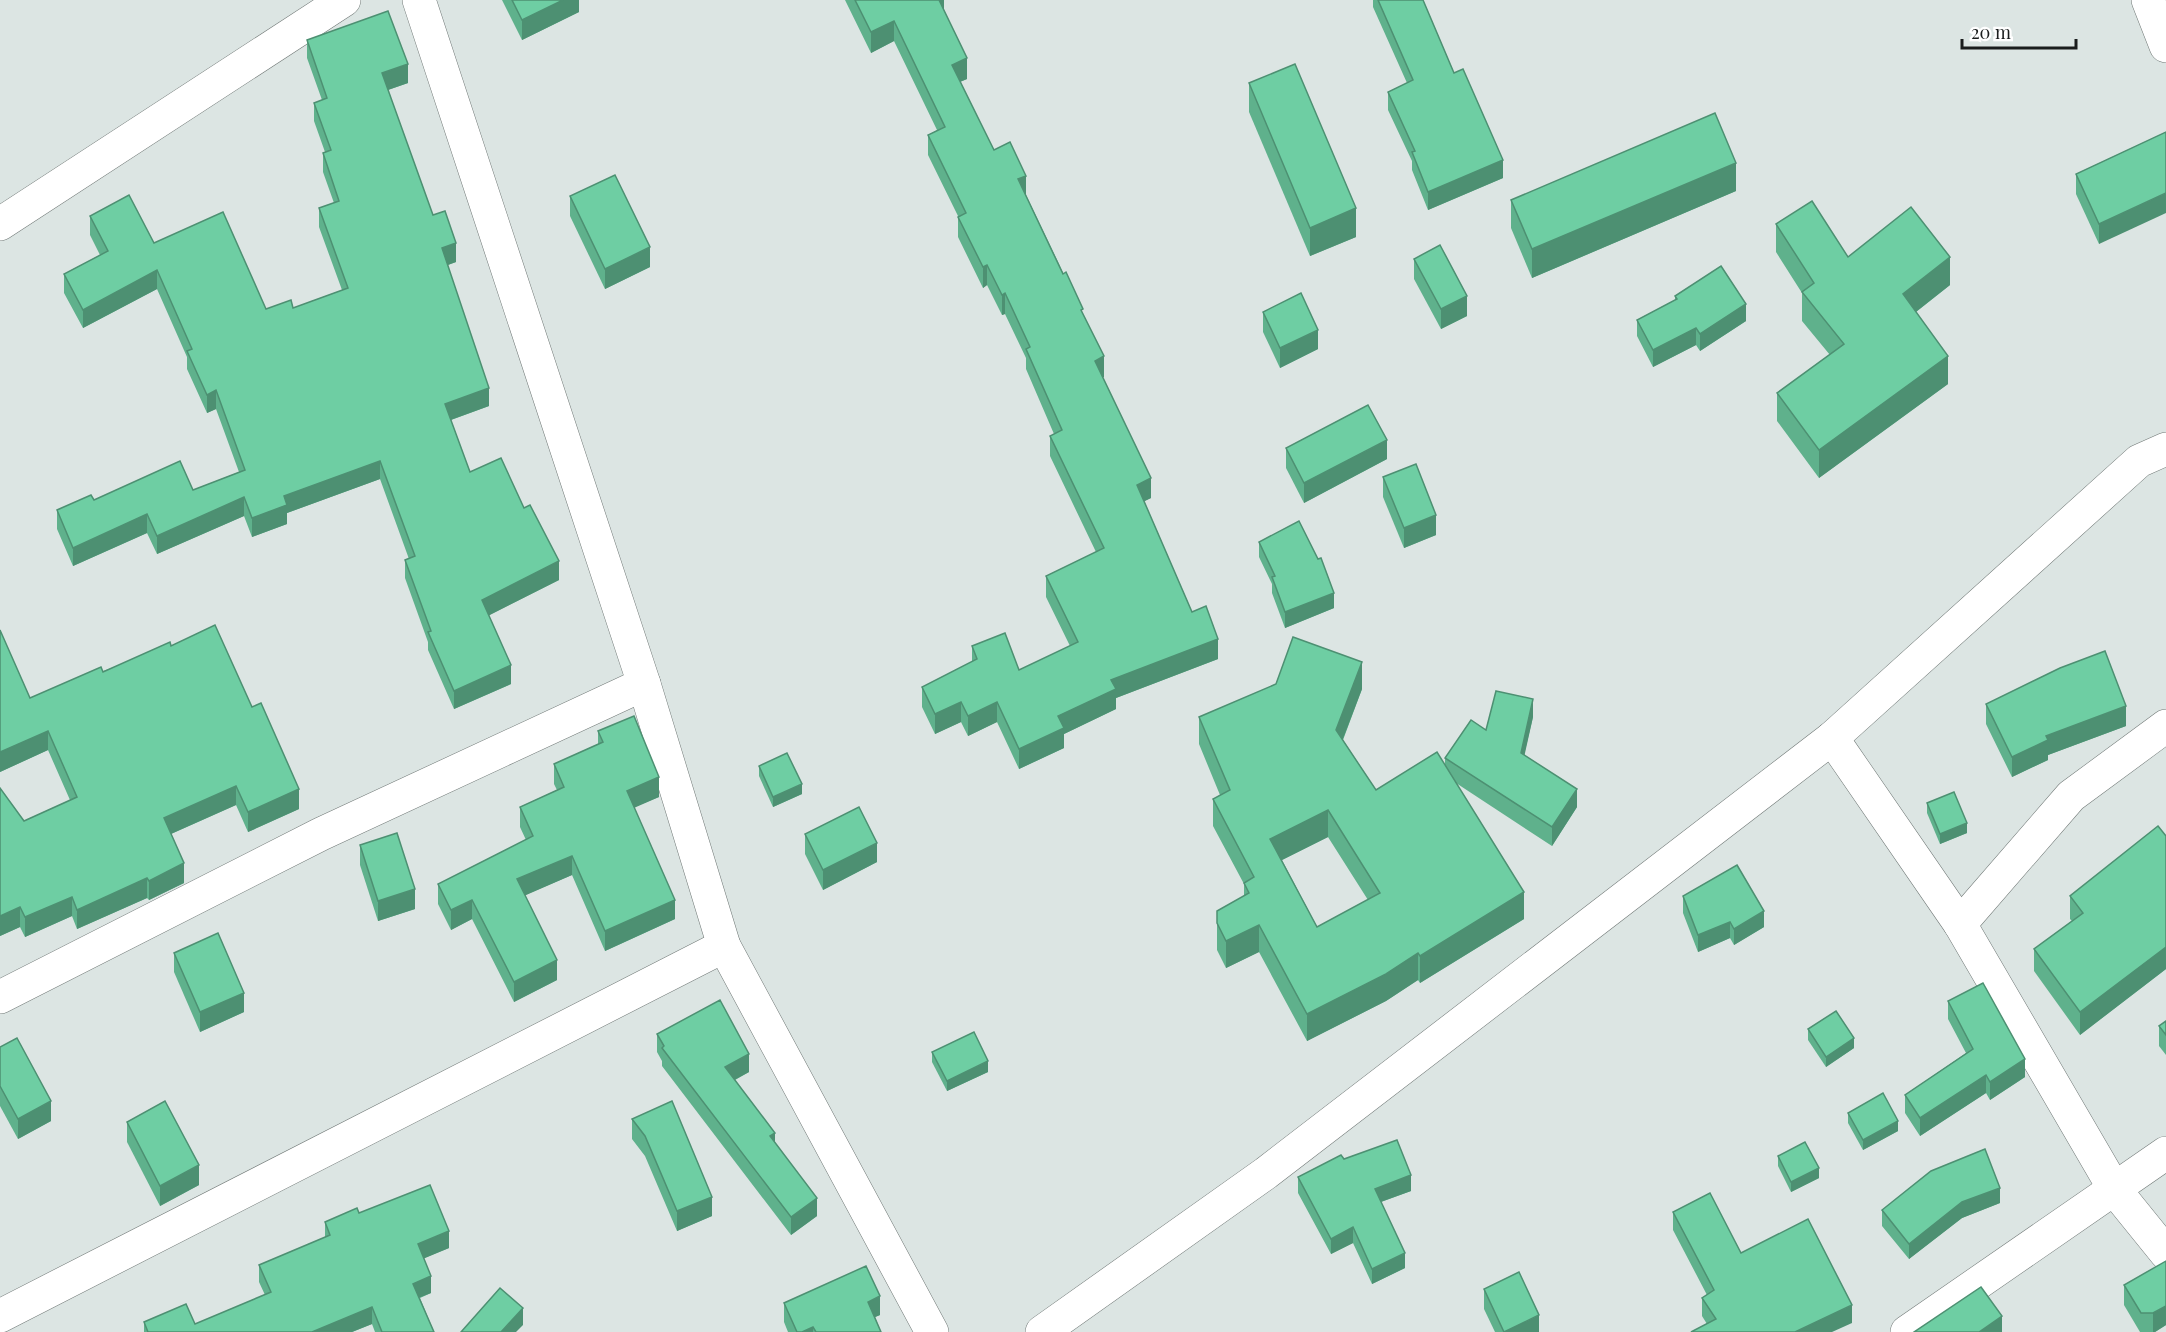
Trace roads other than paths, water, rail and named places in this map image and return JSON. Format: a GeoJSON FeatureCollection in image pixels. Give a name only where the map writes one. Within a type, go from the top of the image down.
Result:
{"type":"FeatureCollection","features":[{"type":"Feature","properties":{"kind":"street"},"geometry":{"type":"LineString","coordinates":[[419,0],[644,684],[724,946],[932,1332]]}},
{"type":"Feature","properties":{"kind":"street"},"geometry":{"type":"LineString","coordinates":[[2148,0],[2166,46]]}},
{"type":"Feature","properties":{"kind":"street"},"geometry":{"type":"LineString","coordinates":[[0,224],[342,1]]}},
{"type":"Feature","properties":{"kind":"street"},"geometry":{"type":"LineString","coordinates":[[1042,1332],[1266,1173],[1832,738],[2139,461],[2166,448]]}},
{"type":"Feature","properties":{"kind":"street"},"geometry":{"type":"LineString","coordinates":[[0,997],[321,834],[644,684]]}},
{"type":"Feature","properties":{"kind":"street"},"geometry":{"type":"LineString","coordinates":[[1960,924],[2072,796],[2166,726]]}},
{"type":"Feature","properties":{"kind":"street"},"geometry":{"type":"LineString","coordinates":[[1832,738],[1960,924],[2115,1190],[2166,1253]]}},
{"type":"Feature","properties":{"kind":"street"},"geometry":{"type":"LineString","coordinates":[[0,1316],[724,946]]}},
{"type":"Feature","properties":{"kind":"street"},"geometry":{"type":"LineString","coordinates":[[1907,1332],[2166,1154]]}}]}
